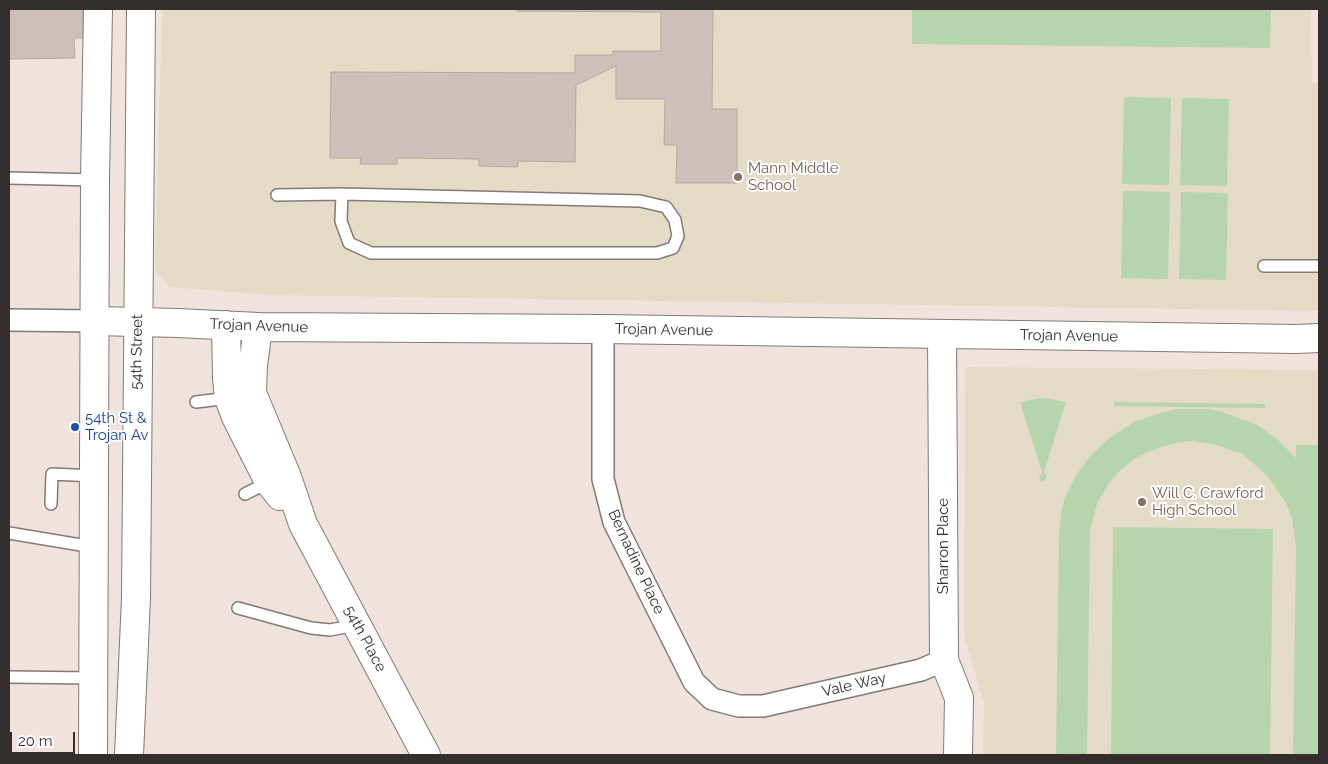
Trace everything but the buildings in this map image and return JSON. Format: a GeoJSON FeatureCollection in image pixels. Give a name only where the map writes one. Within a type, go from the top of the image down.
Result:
{"type":"FeatureCollection","features":[{"type":"Feature","properties":{"kind":"street"},"geometry":{"type":"LineString","coordinates":[[93,755],[94,180],[98,9]]}},
{"type":"Feature","properties":{"kind":"street","name":"54th Street"},"geometry":{"type":"LineString","coordinates":[[129,755],[136,598],[141,9]]}},
{"type":"Feature","properties":{"kind":"street","name":"Trojan Avenue"},"geometry":{"type":"LineString","coordinates":[[9,320],[138,322],[258,327],[603,329],[1319,338]]}},
{"type":"Feature","properties":{"kind":"street","name":"54th Place"},"geometry":{"type":"LineString","coordinates":[[226,325],[226,378],[229,398],[236,417],[269,482],[303,524]]}},
{"type":"Feature","properties":{"kind":"street","name":"54th Place"},"geometry":{"type":"LineString","coordinates":[[258,327],[252,393],[287,477],[303,524],[426,755]]}},
{"type":"Feature","properties":{"kind":"street","name":"Bernadine Place"},"geometry":{"type":"LineString","coordinates":[[603,329],[603,479],[614,522],[694,682],[712,698],[739,706],[763,706]]}},
{"type":"Feature","properties":{"kind":"street","name":"Sharron Place"},"geometry":{"type":"LineString","coordinates":[[942,334],[944,660],[960,698],[958,755]]}},
{"type":"Feature","properties":{"kind":"street","name":"Vale Way"},"geometry":{"type":"LineString","coordinates":[[763,706],[921,670],[944,660]]}},
{"type":"Feature","properties":{"kind":"lane"},"geometry":{"type":"LineString","coordinates":[[9,178],[94,180]]}},
{"type":"Feature","properties":{"kind":"lane"},"geometry":{"type":"LineString","coordinates":[[277,195],[342,194],[640,201],[666,207],[675,220],[678,236],[674,248],[657,253],[371,253],[349,243],[341,221],[342,194]]}},
{"type":"Feature","properties":{"kind":"lane"},"geometry":{"type":"LineString","coordinates":[[1264,266],[1319,266]]}},
{"type":"Feature","properties":{"kind":"lane"},"geometry":{"type":"LineString","coordinates":[[196,402],[229,398]]}},
{"type":"Feature","properties":{"kind":"lane"},"geometry":{"type":"LineString","coordinates":[[52,504],[52,474],[94,476]]}},
{"type":"Feature","properties":{"kind":"lane"},"geometry":{"type":"LineString","coordinates":[[244,494],[269,482]]}},
{"type":"Feature","properties":{"kind":"lane"},"geometry":{"type":"LineString","coordinates":[[9,533],[93,547]]}},
{"type":"Feature","properties":{"kind":"lane"},"geometry":{"type":"LineString","coordinates":[[238,608],[311,628],[330,630],[357,624]]}},
{"type":"Feature","properties":{"kind":"lane"},"geometry":{"type":"LineString","coordinates":[[9,677],[93,678]]}},
{"type":"Feature","properties":{"kind":"shaded area","name":"Mann Middle School"},"geometry":{"type":"Polygon","coordinates":[[[162,9],[1311,9],[1312,83],[1319,83],[1319,309],[1315,311],[268,295],[170,287],[155,270],[162,9]]]}},
{"type":"Feature","properties":{"kind":"shaded area","name":"Will C. Crawford High School"},"geometry":{"type":"Polygon","coordinates":[[[965,367],[1319,370],[1319,755],[983,755],[984,704],[964,635],[965,367]]]}},
{"type":"Feature","properties":{"kind":"green space"},"geometry":{"type":"Polygon","coordinates":[[[912,9],[1271,9],[1270,48],[912,44],[912,9]]]}},
{"type":"Feature","properties":{"kind":"green space"},"geometry":{"type":"Polygon","coordinates":[[[1124,97],[1171,98],[1169,185],[1122,184],[1124,97]]]}},
{"type":"Feature","properties":{"kind":"green space"},"geometry":{"type":"Polygon","coordinates":[[[1182,98],[1229,99],[1227,186],[1180,185],[1182,98]]]}},
{"type":"Feature","properties":{"kind":"green space"},"geometry":{"type":"Polygon","coordinates":[[[1123,191],[1170,192],[1168,279],[1121,278],[1123,191]]]}},
{"type":"Feature","properties":{"kind":"green space"},"geometry":{"type":"Polygon","coordinates":[[[1181,192],[1228,193],[1226,280],[1179,279],[1181,192]]]}},
{"type":"Feature","properties":{"kind":"green space"},"geometry":{"type":"Polygon","coordinates":[[[1041,398],[1066,402],[1044,472],[1047,477],[1044,481],[1041,481],[1039,478],[1042,472],[1020,402],[1041,398]]]}},
{"type":"Feature","properties":{"kind":"green space"},"geometry":{"type":"Polygon","coordinates":[[[1114,402],[1265,404],[1265,408],[1114,406],[1114,402]]]}},
{"type":"Feature","properties":{"kind":"green space"},"geometry":{"type":"Polygon","coordinates":[[[1178,409],[1219,411],[1245,420],[1257,425],[1278,440],[1296,458],[1296,445],[1319,445],[1319,755],[1293,755],[1296,547],[1292,518],[1286,503],[1267,475],[1242,454],[1217,445],[1191,441],[1158,448],[1135,458],[1109,483],[1097,504],[1090,530],[1087,755],[1056,755],[1059,533],[1065,497],[1076,475],[1092,454],[1112,436],[1136,421],[1178,409]]]}},
{"type":"Feature","properties":{"kind":"green space"},"geometry":{"type":"Polygon","coordinates":[[[1113,527],[1273,529],[1270,755],[1111,755],[1113,527]]]}},
{"type":"Feature","properties":{"kind":"place","name":"Mann Middle School"},"geometry":{"type":"Point","coordinates":[738,177]}},
{"type":"Feature","properties":{"kind":"place","name":"54th St & Trojan Av"},"geometry":{"type":"Point","coordinates":[75,427]}},
{"type":"Feature","properties":{"kind":"place","name":"Will C. Crawford High School"},"geometry":{"type":"Point","coordinates":[1142,502]}}]}
